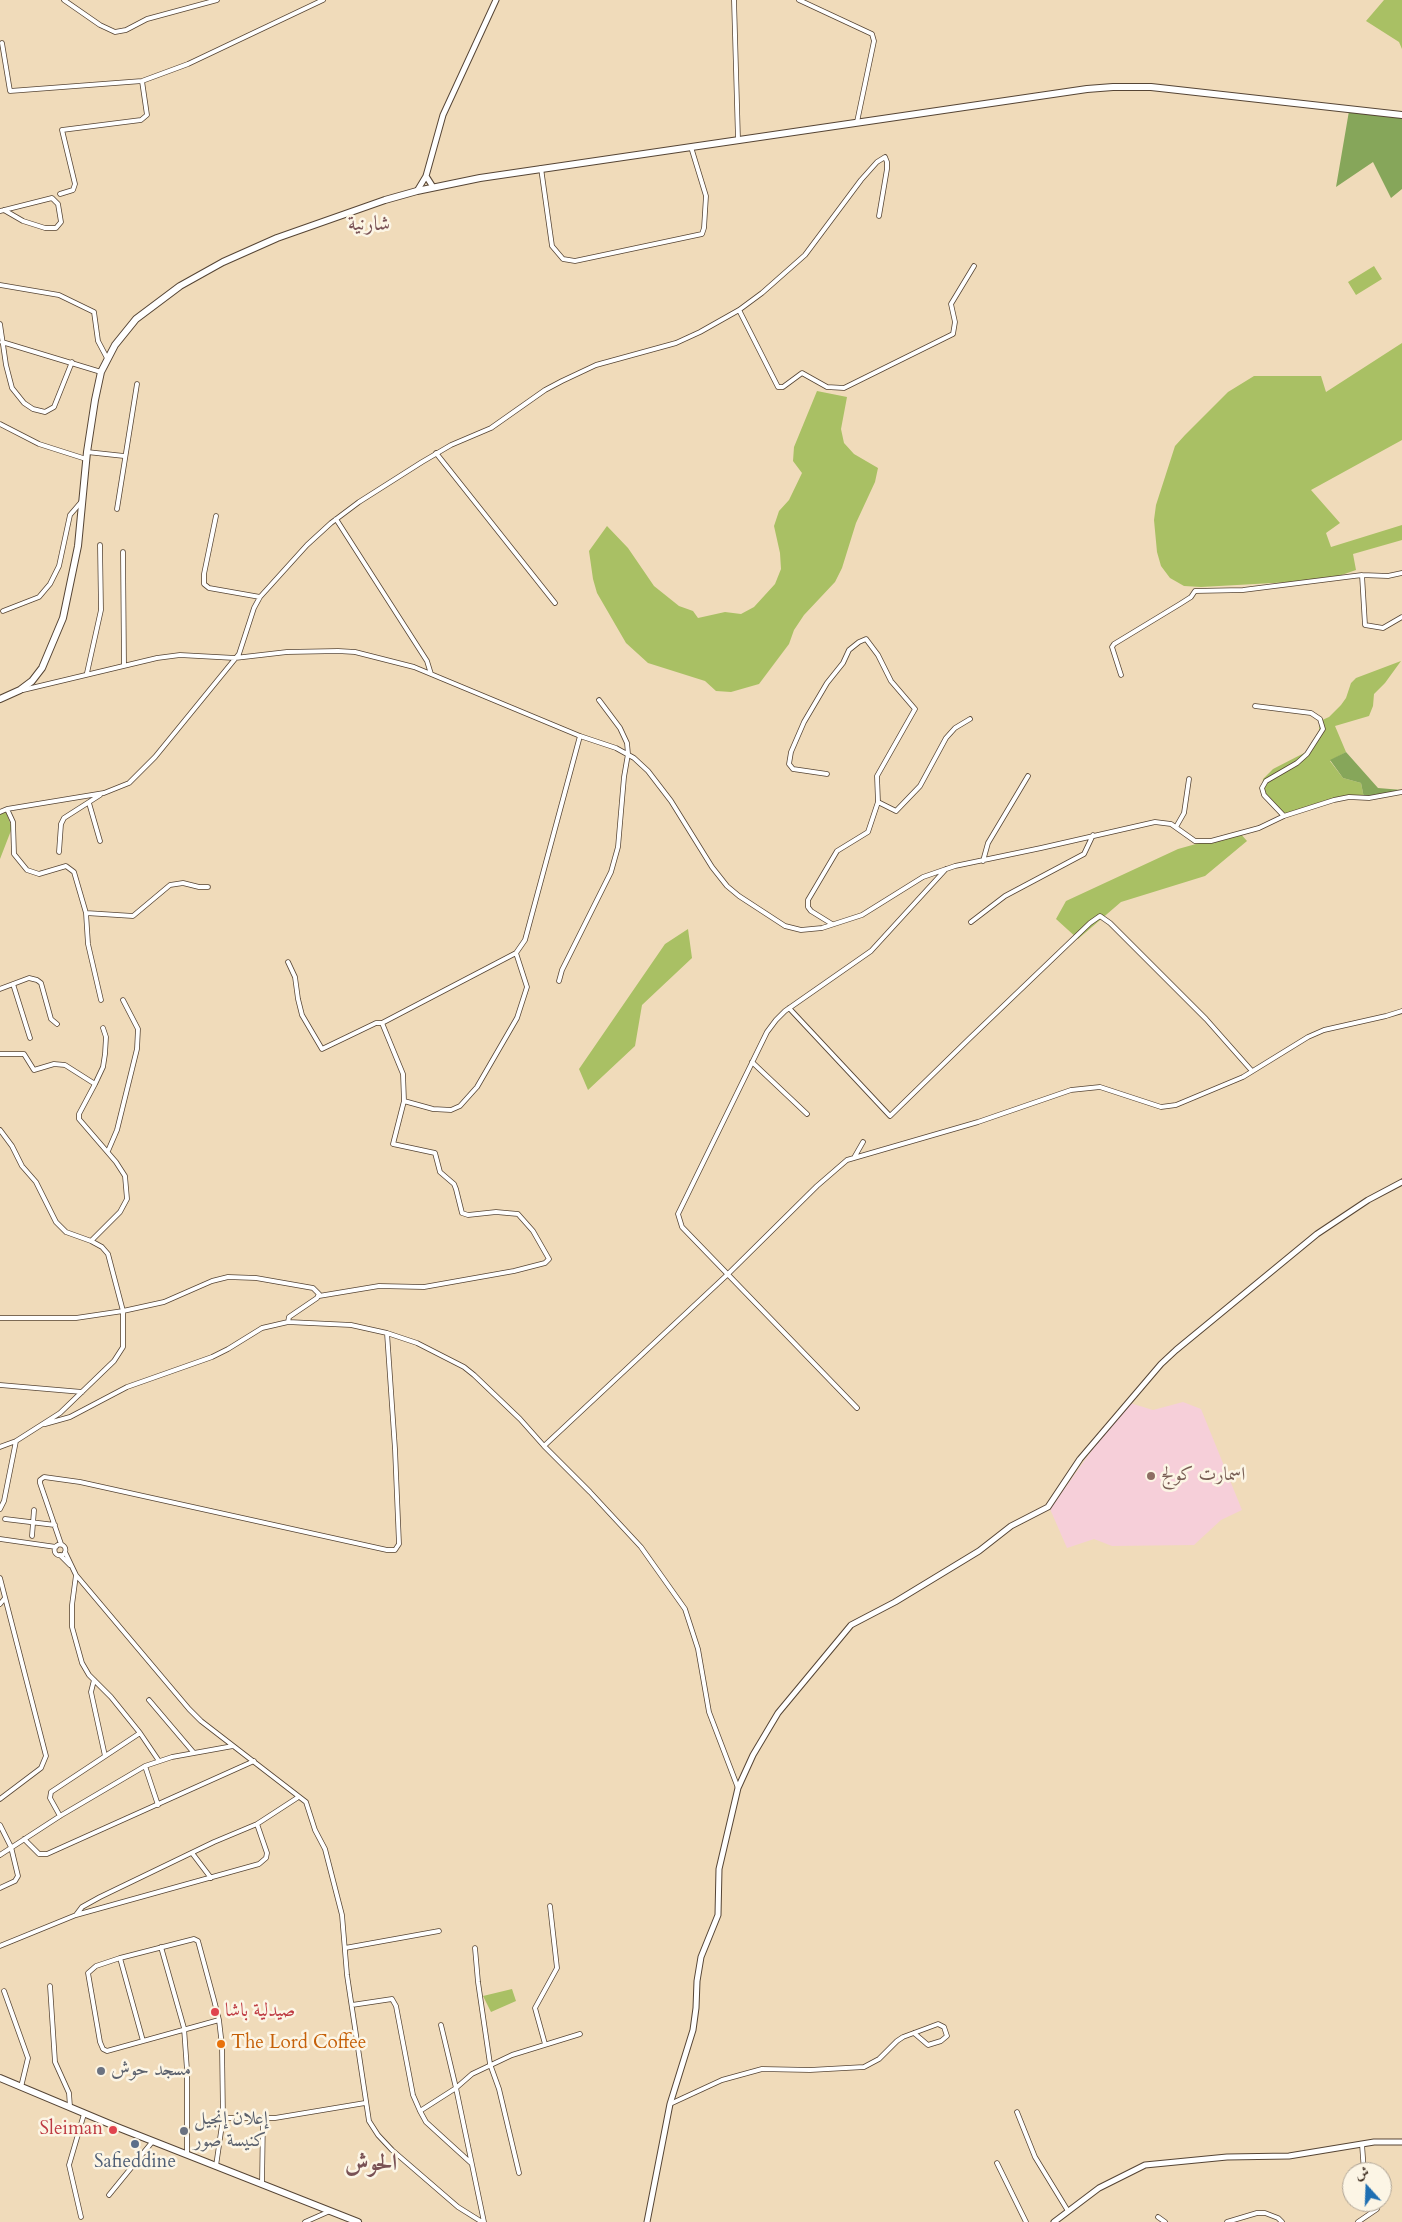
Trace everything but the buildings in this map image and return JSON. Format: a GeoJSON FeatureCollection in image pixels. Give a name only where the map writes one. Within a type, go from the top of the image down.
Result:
{"type":"FeatureCollection","features":[{"type":"Feature","properties":{"kind":"main road"},"geometry":{"type":"LineString","coordinates":[[0,699],[20,690],[32,681],[42,668],[63,618],[75,568],[87,455],[101,372],[107,358],[121,336],[136,319],[155,304],[196,276],[276,238],[304,227],[433,187],[541,168],[1088,89],[1129,86],[1402,115]]}},
{"type":"Feature","properties":{"kind":"main road"},"geometry":{"type":"LineString","coordinates":[[0,2078],[84,2114],[358,2222]]}},
{"type":"Feature","properties":{"kind":"street"},"geometry":{"type":"LineString","coordinates":[[64,0],[100,25],[115,32],[122,31],[146,19],[217,0]]}},
{"type":"Feature","properties":{"kind":"street"},"geometry":{"type":"LineString","coordinates":[[2,42],[10,91],[142,81],[188,64],[323,0]]}},
{"type":"Feature","properties":{"kind":"street"},"geometry":{"type":"LineString","coordinates":[[417,191],[426,176],[443,115],[496,0]]}},
{"type":"Feature","properties":{"kind":"street"},"geometry":{"type":"LineString","coordinates":[[734,0],[738,139]]}},
{"type":"Feature","properties":{"kind":"street"},"geometry":{"type":"LineString","coordinates":[[799,0],[872,34],[874,41],[857,122]]}},
{"type":"Feature","properties":{"kind":"street"},"geometry":{"type":"LineString","coordinates":[[60,194],[73,190],[75,184],[62,130],[141,120],[147,115],[142,81]]}},
{"type":"Feature","properties":{"kind":"street"},"geometry":{"type":"LineString","coordinates":[[541,168],[552,246],[563,259],[575,261],[702,234],[706,196],[691,146]]}},
{"type":"Feature","properties":{"kind":"street"},"geometry":{"type":"LineString","coordinates":[[0,812],[8,809],[100,794],[123,787],[136,778],[174,735],[242,650],[254,608],[260,597],[307,545],[336,519],[377,490],[436,453],[491,428],[545,390],[581,372],[616,359],[676,343],[700,332],[738,310],[769,287],[805,255],[876,162],[884,157],[887,162],[887,169],[878,216]]}},
{"type":"Feature","properties":{"kind":"street"},"geometry":{"type":"LineString","coordinates":[[426,176],[433,187]]}},
{"type":"Feature","properties":{"kind":"street"},"geometry":{"type":"LineString","coordinates":[[54,199],[58,204],[61,222],[56,228],[45,228],[23,221],[2,211],[54,199]]}},
{"type":"Feature","properties":{"kind":"street"},"geometry":{"type":"LineString","coordinates":[[738,310],[778,387],[784,386],[802,373],[827,387],[844,388],[953,334],[955,322],[951,304],[974,266]]}},
{"type":"Feature","properties":{"kind":"street"},"geometry":{"type":"LineString","coordinates":[[0,284],[60,295],[94,312],[98,341],[107,358]]}},
{"type":"Feature","properties":{"kind":"street"},"geometry":{"type":"LineString","coordinates":[[0,324],[6,365],[12,388],[24,403],[42,412],[54,407],[72,362]]}},
{"type":"Feature","properties":{"kind":"street"},"geometry":{"type":"LineString","coordinates":[[2,342],[101,372]]}},
{"type":"Feature","properties":{"kind":"street"},"geometry":{"type":"LineString","coordinates":[[116,509],[137,384]]}},
{"type":"Feature","properties":{"kind":"street"},"geometry":{"type":"LineString","coordinates":[[0,424],[39,444],[87,455],[124,456]]}},
{"type":"Feature","properties":{"kind":"street"},"geometry":{"type":"LineString","coordinates":[[436,453],[555,603]]}},
{"type":"Feature","properties":{"kind":"street"},"geometry":{"type":"LineString","coordinates":[[3,611],[39,597],[50,584],[60,566],[70,515],[82,501]]}},
{"type":"Feature","properties":{"kind":"street"},"geometry":{"type":"LineString","coordinates":[[216,516],[204,574],[204,584],[208,588],[260,597]]}},
{"type":"Feature","properties":{"kind":"street"},"geometry":{"type":"LineString","coordinates":[[336,519],[427,661],[431,674]]}},
{"type":"Feature","properties":{"kind":"street"},"geometry":{"type":"LineString","coordinates":[[87,674],[101,610],[100,545]]}},
{"type":"Feature","properties":{"kind":"street"},"geometry":{"type":"LineString","coordinates":[[123,552],[124,665]]}},
{"type":"Feature","properties":{"kind":"street"},"geometry":{"type":"LineString","coordinates":[[1121,674],[1112,647],[1114,644],[1191,597],[1195,591],[1243,590],[1362,575],[1388,576],[1402,574]]}},
{"type":"Feature","properties":{"kind":"street"},"geometry":{"type":"LineString","coordinates":[[1362,575],[1365,625],[1382,628],[1402,617]]}},
{"type":"Feature","properties":{"kind":"street"},"geometry":{"type":"LineString","coordinates":[[827,774],[793,769],[789,764],[791,752],[804,722],[849,650],[866,639],[878,655],[891,681],[916,709],[877,776],[878,802],[868,832],[837,851],[808,900],[808,907],[811,911],[832,924]]}},
{"type":"Feature","properties":{"kind":"street"},"geometry":{"type":"LineString","coordinates":[[20,690],[124,665],[180,655],[234,658],[287,652],[338,651],[356,652],[394,661],[431,674],[628,754],[656,780],[694,835],[712,867],[739,896],[785,926],[810,930],[862,914],[907,886],[930,874],[947,868],[1155,822],[1171,824],[1195,841],[1202,842],[1246,832],[1284,816],[1334,800],[1349,797],[1369,798],[1402,792]]}},
{"type":"Feature","properties":{"kind":"street"},"geometry":{"type":"LineString","coordinates":[[559,981],[562,970],[611,872],[618,847],[624,776],[628,754],[627,743],[620,728],[599,700]]}},
{"type":"Feature","properties":{"kind":"street"},"geometry":{"type":"LineString","coordinates":[[1255,706],[1311,713],[1320,719],[1323,728],[1307,754],[1266,781],[1262,788],[1264,796],[1284,816]]}},
{"type":"Feature","properties":{"kind":"street"},"geometry":{"type":"LineString","coordinates":[[878,802],[896,811],[920,786],[946,738],[955,728],[970,719]]}},
{"type":"Feature","properties":{"kind":"street"},"geometry":{"type":"LineString","coordinates":[[288,962],[295,977],[302,1014],[322,1049],[370,1026],[382,1023],[516,953],[525,940],[580,736]]}},
{"type":"Feature","properties":{"kind":"street"},"geometry":{"type":"LineString","coordinates":[[983,861],[988,843],[1028,776]]}},
{"type":"Feature","properties":{"kind":"street"},"geometry":{"type":"LineString","coordinates":[[1176,827],[1184,813],[1189,779]]}},
{"type":"Feature","properties":{"kind":"street"},"geometry":{"type":"LineString","coordinates":[[59,852],[62,820],[100,794]]}},
{"type":"Feature","properties":{"kind":"street"},"geometry":{"type":"LineString","coordinates":[[89,803],[100,841]]}},
{"type":"Feature","properties":{"kind":"street"},"geometry":{"type":"LineString","coordinates":[[8,809],[13,822],[13,851],[15,857],[27,870],[35,874],[62,867],[73,869],[86,913],[88,944],[101,1000]]}},
{"type":"Feature","properties":{"kind":"street"},"geometry":{"type":"LineString","coordinates":[[970,922],[1005,896],[1084,854],[1093,835]]}},
{"type":"Feature","properties":{"kind":"street"},"geometry":{"type":"LineString","coordinates":[[857,1408],[682,1227],[678,1214],[767,1032],[789,1008],[870,951],[947,868]]}},
{"type":"Feature","properties":{"kind":"street"},"geometry":{"type":"LineString","coordinates":[[86,913],[133,916],[170,886],[183,883],[208,887]]}},
{"type":"Feature","properties":{"kind":"street"},"geometry":{"type":"LineString","coordinates":[[789,1008],[890,1116],[1100,916],[1110,923],[1206,1019],[1252,1072]]}},
{"type":"Feature","properties":{"kind":"street"},"geometry":{"type":"LineString","coordinates":[[404,1101],[433,1109],[451,1110],[460,1106],[477,1087],[518,1018],[528,987],[516,953]]}},
{"type":"Feature","properties":{"kind":"street"},"geometry":{"type":"LineString","coordinates":[[0,989],[28,978],[37,980],[41,983],[51,1019],[57,1024]]}},
{"type":"Feature","properties":{"kind":"street"},"geometry":{"type":"LineString","coordinates":[[13,984],[30,1038]]}},
{"type":"Feature","properties":{"kind":"street"},"geometry":{"type":"LineString","coordinates":[[108,1151],[117,1130],[138,1049],[138,1029],[123,1000]]}},
{"type":"Feature","properties":{"kind":"street"},"geometry":{"type":"LineString","coordinates":[[544,1446],[728,1274],[817,1186],[840,1165],[855,1156],[978,1122],[1071,1090],[1100,1087],[1161,1107],[1176,1105],[1252,1072],[1308,1037],[1324,1030],[1402,1011]]}},
{"type":"Feature","properties":{"kind":"street"},"geometry":{"type":"LineString","coordinates":[[288,1322],[289,1317],[319,1296],[379,1286],[424,1287],[514,1271],[548,1260],[535,1234],[520,1215],[506,1212],[464,1214],[454,1184],[440,1172],[435,1153],[393,1144],[404,1101],[403,1074],[382,1023]]}},
{"type":"Feature","properties":{"kind":"street"},"geometry":{"type":"LineString","coordinates":[[92,1241],[120,1212],[127,1199],[124,1176],[108,1151],[78,1117],[103,1067],[106,1038],[103,1028]]}},
{"type":"Feature","properties":{"kind":"street"},"geometry":{"type":"LineString","coordinates":[[0,1054],[24,1054],[34,1070],[54,1064],[65,1065],[95,1084]]}},
{"type":"Feature","properties":{"kind":"street"},"geometry":{"type":"LineString","coordinates":[[752,1062],[807,1114]]}},
{"type":"Feature","properties":{"kind":"street"},"geometry":{"type":"LineString","coordinates":[[0,1130],[12,1146],[22,1166],[36,1182],[56,1222],[66,1232],[92,1241],[102,1247],[108,1254],[123,1312],[123,1347],[120,1354],[60,1413],[16,1441],[0,1447]]}},
{"type":"Feature","properties":{"kind":"street"},"geometry":{"type":"LineString","coordinates":[[855,1156],[863,1142]]}},
{"type":"Feature","properties":{"kind":"street"},"geometry":{"type":"LineString","coordinates":[[647,2222],[670,2104],[693,2030],[701,1957],[718,1915],[720,1863],[738,1788],[753,1755],[772,1721],[851,1625],[895,1602],[979,1551],[1011,1526],[1048,1507],[1080,1459],[1161,1364],[1176,1350],[1317,1234],[1368,1200],[1402,1182]]}},
{"type":"Feature","properties":{"kind":"street"},"geometry":{"type":"LineString","coordinates":[[0,1318],[76,1318],[123,1312],[164,1302],[212,1280],[228,1277],[256,1278],[313,1288],[318,1291],[319,1296]]}},
{"type":"Feature","properties":{"kind":"street"},"geometry":{"type":"LineString","coordinates":[[43,1425],[70,1417],[127,1388],[228,1350],[262,1328],[288,1322],[351,1325],[387,1333],[417,1343],[464,1367],[492,1391],[631,1536],[685,1609],[698,1649],[709,1712],[738,1788]]}},
{"type":"Feature","properties":{"kind":"street"},"geometry":{"type":"LineString","coordinates":[[387,1333],[399,1544],[395,1550],[386,1550],[98,1486],[44,1477],[40,1480],[40,1483],[54,1526],[61,1544],[65,1547],[65,1552],[76,1576],[139,1649],[172,1691],[201,1721],[254,1761],[297,1798],[300,1797],[306,1802],[315,1830],[324,1849],[342,1915],[352,2005],[369,2121],[384,2142],[458,2207],[483,2222]]}},
{"type":"Feature","properties":{"kind":"street"},"geometry":{"type":"LineString","coordinates":[[0,1384],[82,1392]]}},
{"type":"Feature","properties":{"kind":"street"},"geometry":{"type":"LineString","coordinates":[[0,1510],[4,1501],[16,1441]]}},
{"type":"Feature","properties":{"kind":"street"},"geometry":{"type":"LineString","coordinates":[[32,1536],[34,1510]]}},
{"type":"Feature","properties":{"kind":"street"},"geometry":{"type":"LineString","coordinates":[[6,1519],[54,1526]]}},
{"type":"Feature","properties":{"kind":"street"},"geometry":{"type":"LineString","coordinates":[[0,1539],[56,1547],[61,1544]]}},
{"type":"Feature","properties":{"kind":"street"},"geometry":{"type":"LineString","coordinates":[[56,1547],[56,1552],[71,1567]]}},
{"type":"Feature","properties":{"kind":"street"},"geometry":{"type":"LineString","coordinates":[[60,1555],[65,1552]]}},
{"type":"Feature","properties":{"kind":"street"},"geometry":{"type":"LineString","coordinates":[[76,1576],[72,1605],[74,1638],[82,1663],[94,1680],[140,1733],[159,1761]]}},
{"type":"Feature","properties":{"kind":"street"},"geometry":{"type":"LineString","coordinates":[[0,1578],[46,1756],[41,1768],[0,1799]]}},
{"type":"Feature","properties":{"kind":"street"},"geometry":{"type":"LineString","coordinates":[[0,1604],[5,1598]]}},
{"type":"Feature","properties":{"kind":"street"},"geometry":{"type":"LineString","coordinates":[[94,1680],[91,1692],[105,1756]]}},
{"type":"Feature","properties":{"kind":"street"},"geometry":{"type":"LineString","coordinates":[[149,1700],[194,1753]]}},
{"type":"Feature","properties":{"kind":"street"},"geometry":{"type":"LineString","coordinates":[[60,1816],[50,1798],[51,1792],[140,1733]]}},
{"type":"Feature","properties":{"kind":"street"},"geometry":{"type":"LineString","coordinates":[[0,1855],[60,1816],[145,1766],[194,1753],[233,1746]]}},
{"type":"Feature","properties":{"kind":"street"},"geometry":{"type":"LineString","coordinates":[[24,1839],[36,1852],[42,1855],[46,1854],[254,1761]]}},
{"type":"Feature","properties":{"kind":"street"},"geometry":{"type":"LineString","coordinates":[[145,1766],[158,1805]]}},
{"type":"Feature","properties":{"kind":"street"},"geometry":{"type":"LineString","coordinates":[[76,1915],[82,1907],[100,1897],[257,1824],[297,1798]]}},
{"type":"Feature","properties":{"kind":"street"},"geometry":{"type":"LineString","coordinates":[[0,1824],[11,1847],[18,1876],[15,1880],[0,1888]]}},
{"type":"Feature","properties":{"kind":"street"},"geometry":{"type":"LineString","coordinates":[[0,1946],[76,1915],[248,1868],[263,1861],[266,1849],[257,1824]]}},
{"type":"Feature","properties":{"kind":"street"},"geometry":{"type":"LineString","coordinates":[[192,1853],[211,1878]]}},
{"type":"Feature","properties":{"kind":"street"},"geometry":{"type":"LineString","coordinates":[[100,1897],[109,1906]]}},
{"type":"Feature","properties":{"kind":"street"},"geometry":{"type":"LineString","coordinates":[[545,2044],[535,2008],[557,1968],[550,1906]]}},
{"type":"Feature","properties":{"kind":"street"},"geometry":{"type":"LineString","coordinates":[[345,1948],[438,1931]]}},
{"type":"Feature","properties":{"kind":"street"},"geometry":{"type":"LineString","coordinates":[[216,2166],[223,2118],[222,2046],[219,2020],[198,1941],[194,1939],[120,1958],[96,1966],[88,1973],[100,2042],[104,2049],[107,2050],[143,2041],[184,2028],[219,2020]]}},
{"type":"Feature","properties":{"kind":"street"},"geometry":{"type":"LineString","coordinates":[[161,1947],[184,2028],[187,2070],[187,2154]]}},
{"type":"Feature","properties":{"kind":"street"},"geometry":{"type":"LineString","coordinates":[[475,1948],[490,2064],[499,2089],[519,2173]]}},
{"type":"Feature","properties":{"kind":"street"},"geometry":{"type":"LineString","coordinates":[[120,1958],[143,2041]]}},
{"type":"Feature","properties":{"kind":"street"},"geometry":{"type":"LineString","coordinates":[[50,1986],[55,2062],[68,2093],[70,2107]]}},
{"type":"Feature","properties":{"kind":"street"},"geometry":{"type":"LineString","coordinates":[[4,1991],[28,2058],[21,2087]]}},
{"type":"Feature","properties":{"kind":"street"},"geometry":{"type":"LineString","coordinates":[[352,2005],[389,1999],[394,2002],[413,2095],[420,2111],[426,2122],[471,2163]]}},
{"type":"Feature","properties":{"kind":"street"},"geometry":{"type":"LineString","coordinates":[[670,2104],[722,2080],[762,2069],[810,2070],[864,2067],[879,2059],[897,2040],[914,2033],[940,2024],[944,2027],[947,2036],[940,2041],[928,2045],[914,2033]]}},
{"type":"Feature","properties":{"kind":"street"},"geometry":{"type":"LineString","coordinates":[[442,2025],[483,2222]]}},
{"type":"Feature","properties":{"kind":"street"},"geometry":{"type":"LineString","coordinates":[[420,2111],[456,2088],[466,2078],[490,2064],[545,2044],[580,2034]]}},
{"type":"Feature","properties":{"kind":"street"},"geometry":{"type":"LineString","coordinates":[[223,2118],[289,2116],[365,2103]]}},
{"type":"Feature","properties":{"kind":"street"},"geometry":{"type":"LineString","coordinates":[[1017,2112],[1034,2157],[1068,2211]]}},
{"type":"Feature","properties":{"kind":"street"},"geometry":{"type":"LineString","coordinates":[[80,2217],[69,2165],[84,2114]]}},
{"type":"Feature","properties":{"kind":"street"},"geometry":{"type":"LineString","coordinates":[[262,2118],[262,2184]]}},
{"type":"Feature","properties":{"kind":"street"},"geometry":{"type":"LineString","coordinates":[[109,2194],[153,2141]]}},
{"type":"Feature","properties":{"kind":"street"},"geometry":{"type":"LineString","coordinates":[[1054,2222],[1107,2184],[1144,2165],[1227,2157],[1295,2156],[1362,2144],[1402,2142]]}},
{"type":"Feature","properties":{"kind":"street"},"geometry":{"type":"LineString","coordinates":[[1362,2144],[1363,2162]]}},
{"type":"Feature","properties":{"kind":"street"},"geometry":{"type":"LineString","coordinates":[[997,2162],[1026,2222]]}},
{"type":"Feature","properties":{"kind":"street"},"geometry":{"type":"LineString","coordinates":[[305,2222],[330,2211]]}},
{"type":"Feature","properties":{"kind":"street"},"geometry":{"type":"LineString","coordinates":[[1227,2222],[1257,2212],[1266,2213],[1278,2218],[1282,2222]]}},
{"type":"Feature","properties":{"kind":"street"},"geometry":{"type":"LineString","coordinates":[[1358,2222],[1373,2212]]}},
{"type":"Feature","properties":{"kind":"street"},"geometry":{"type":"LineString","coordinates":[[1158,2217],[1165,2222]]}},
{"type":"Feature","properties":{"kind":"shaded area","name":"اسمارت كولج"},"geometry":{"type":"Polygon","coordinates":[[[1183,1402],[1201,1409],[1242,1510],[1221,1520],[1194,1545],[1112,1546],[1094,1539],[1067,1548],[1050,1509],[1097,1443],[1130,1403],[1153,1410],[1183,1402]]]}},
{"type":"Feature","properties":{"kind":"green space"},"geometry":{"type":"Polygon","coordinates":[[[1384,0],[1402,0],[1402,49],[1399,42],[1366,21],[1384,0]]]}},
{"type":"Feature","properties":{"kind":"green space"},"geometry":{"type":"Polygon","coordinates":[[[1349,111],[1402,116],[1402,189],[1391,198],[1373,162],[1336,187],[1349,111]]]}},
{"type":"Feature","properties":{"kind":"green space"},"geometry":{"type":"Polygon","coordinates":[[[1374,266],[1382,279],[1356,295],[1348,282],[1374,266]]]}},
{"type":"Feature","properties":{"kind":"green space"},"geometry":{"type":"Polygon","coordinates":[[[1402,343],[1402,440],[1311,490],[1340,523],[1326,533],[1331,547],[1402,525],[1402,540],[1353,554],[1356,570],[1327,580],[1201,587],[1184,586],[1170,578],[1161,566],[1157,552],[1154,520],[1156,505],[1175,446],[1185,435],[1228,392],[1254,376],[1321,376],[1326,392],[1402,343]]]}},
{"type":"Feature","properties":{"kind":"green space"},"geometry":{"type":"Polygon","coordinates":[[[817,391],[847,397],[841,429],[844,443],[854,454],[878,468],[875,482],[856,523],[842,568],[835,582],[804,615],[794,630],[789,644],[759,684],[731,692],[716,691],[705,681],[648,663],[626,643],[597,593],[589,551],[607,526],[628,548],[654,586],[679,606],[693,611],[698,618],[725,612],[741,614],[754,607],[775,584],[781,569],[780,553],[774,526],[779,511],[789,500],[802,473],[793,461],[794,447],[817,391]]]}},
{"type":"Feature","properties":{"kind":"green space"},"geometry":{"type":"Polygon","coordinates":[[[1401,661],[1385,683],[1374,694],[1373,706],[1369,716],[1335,726],[1346,752],[1330,761],[1343,778],[1361,783],[1364,798],[1322,802],[1280,816],[1266,798],[1262,787],[1263,779],[1273,769],[1310,750],[1318,739],[1320,721],[1329,717],[1341,705],[1346,698],[1351,683],[1356,678],[1401,661]]]}},
{"type":"Feature","properties":{"kind":"green space"},"geometry":{"type":"Polygon","coordinates":[[[1346,752],[1378,788],[1402,790],[1364,798],[1361,783],[1343,778],[1330,760],[1346,752]]]}},
{"type":"Feature","properties":{"kind":"green space"},"geometry":{"type":"Polygon","coordinates":[[[6,812],[12,828],[0,859],[0,814],[6,812]]]}},
{"type":"Feature","properties":{"kind":"green space"},"geometry":{"type":"Polygon","coordinates":[[[1239,832],[1247,841],[1205,876],[1121,902],[1078,939],[1056,919],[1066,901],[1178,849],[1239,832]]]}},
{"type":"Feature","properties":{"kind":"green space"},"geometry":{"type":"Polygon","coordinates":[[[688,929],[692,958],[642,1005],[635,1046],[588,1090],[579,1069],[665,944],[688,929]]]}},
{"type":"Feature","properties":{"kind":"green space"},"geometry":{"type":"Polygon","coordinates":[[[512,1989],[516,2001],[491,2012],[483,1996],[512,1989]]]}},
{"type":"Feature","properties":{"kind":"place","name":"اسمارت كولج"},"geometry":{"type":"Point","coordinates":[1151,1476]}},
{"type":"Feature","properties":{"kind":"place","name":"صيدلية باشا"},"geometry":{"type":"Point","coordinates":[215,2012]}},
{"type":"Feature","properties":{"kind":"place","name":"The Lord Coffee"},"geometry":{"type":"Point","coordinates":[221,2044]}},
{"type":"Feature","properties":{"kind":"place","name":"مسجد حوش"},"geometry":{"type":"Point","coordinates":[101,2071]}},
{"type":"Feature","properties":{"kind":"place","name":"Sleiman"},"geometry":{"type":"Point","coordinates":[113,2130]}},
{"type":"Feature","properties":{"kind":"place","name":"إعلان إنجيل كنيسة صور"},"geometry":{"type":"Point","coordinates":[184,2131]}},
{"type":"Feature","properties":{"kind":"place","name":"Safieddine"},"geometry":{"type":"Point","coordinates":[135,2144]}},
{"type":"Feature","properties":{"kind":"district","name":"شارنية"},"geometry":{"type":"Point","coordinates":[369,225]}},
{"type":"Feature","properties":{"kind":"district","name":"الحوش"},"geometry":{"type":"Point","coordinates":[371,2164]}}]}
